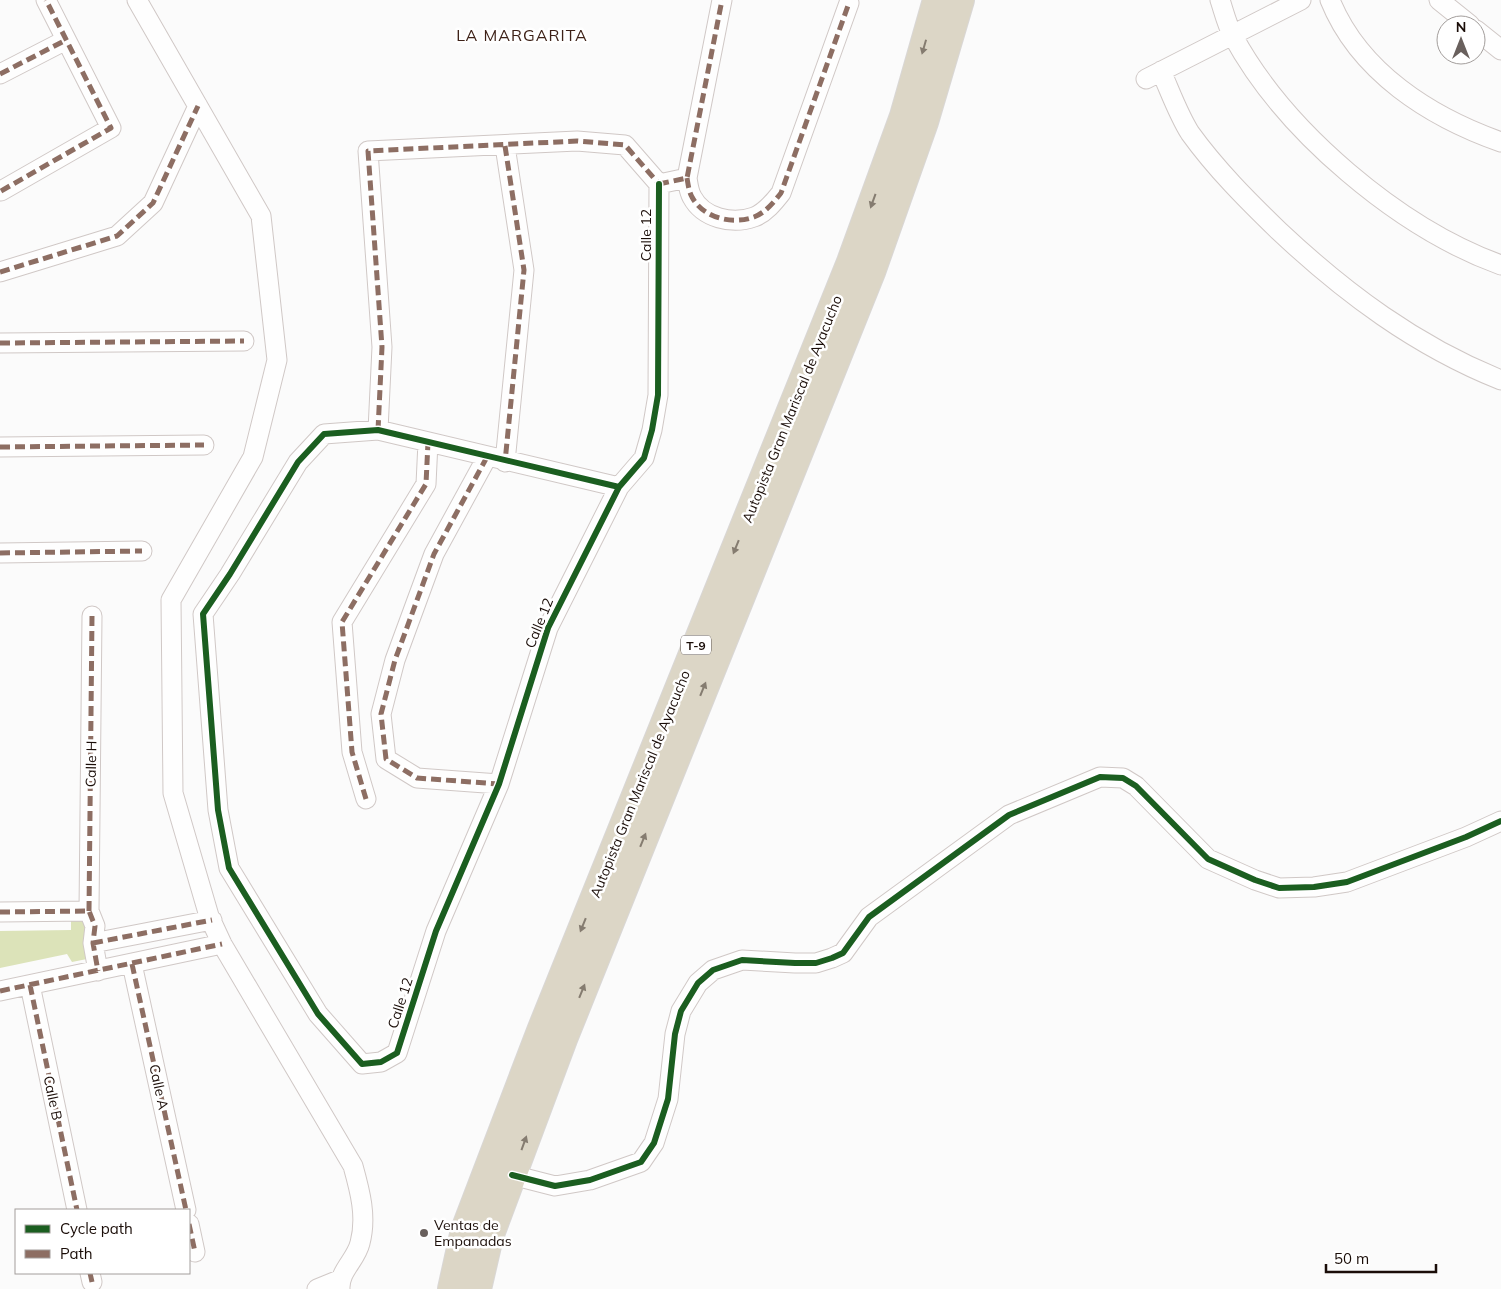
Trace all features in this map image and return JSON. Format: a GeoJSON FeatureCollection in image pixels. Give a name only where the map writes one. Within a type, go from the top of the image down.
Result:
{"type":"FeatureCollection","features":[{"type":"Feature","properties":{"kind":"highway","name":"Autopista Gran Mariscal de Ayacucho"},"geometry":{"type":"LineString","coordinates":[[452,1289],[465,1230],[541,1031],[851,262],[904,116],[937,0]]}},
{"type":"Feature","properties":{"kind":"highway","name":"Autopista Gran Mariscal de Ayacucho"},"geometry":{"type":"LineString","coordinates":[[477,1289],[489,1237],[563,1039],[871,272],[924,122],[960,0]]}},
{"type":"Feature","properties":{"kind":"street"},"geometry":{"type":"LineString","coordinates":[[1,191],[111,128],[46,0]]}},
{"type":"Feature","properties":{"kind":"street"},"geometry":{"type":"LineString","coordinates":[[137,0],[262,216],[277,360],[253,457],[171,600],[173,793],[212,920],[222,944],[353,1166],[363,1203],[360,1244],[340,1285],[317,1289]]}},
{"type":"Feature","properties":{"kind":"street"},"geometry":{"type":"LineString","coordinates":[[722,0],[687,178],[691,196],[704,212],[727,221],[754,217],[770,206],[781,193],[849,3]]}},
{"type":"Feature","properties":{"kind":"street"},"geometry":{"type":"LineString","coordinates":[[1220,0],[1233,35],[1262,80],[1296,122],[1357,181],[1430,231],[1501,265]]}},
{"type":"Feature","properties":{"kind":"street"},"geometry":{"type":"LineString","coordinates":[[1301,0],[1154,75],[1190,132],[1236,191],[1321,271],[1373,310],[1412,335],[1447,355],[1501,380]]}},
{"type":"Feature","properties":{"kind":"street"},"geometry":{"type":"LineString","coordinates":[[1330,0],[1335,12],[1369,62],[1416,102],[1478,134],[1501,142]]}},
{"type":"Feature","properties":{"kind":"street"},"geometry":{"type":"LineString","coordinates":[[1439,0],[1458,15]]}},
{"type":"Feature","properties":{"kind":"street"},"geometry":{"type":"LineString","coordinates":[[1486,38],[1501,50]]}},
{"type":"Feature","properties":{"kind":"street"},"geometry":{"type":"LineString","coordinates":[[0,74],[66,40]]}},
{"type":"Feature","properties":{"kind":"street"},"geometry":{"type":"LineString","coordinates":[[0,272],[117,236],[153,203],[198,106]]}},
{"type":"Feature","properties":{"kind":"street"},"geometry":{"type":"LineString","coordinates":[[619,486],[496,459],[378,430],[382,347],[368,151],[506,146],[577,141],[625,144],[659,184],[687,178]]}},
{"type":"Feature","properties":{"kind":"street"},"geometry":{"type":"LineString","coordinates":[[499,784],[417,778],[386,760],[382,714],[395,660],[434,554],[496,459],[524,270],[506,146]]}},
{"type":"Feature","properties":{"kind":"street","name":"Calle 12"},"geometry":{"type":"LineString","coordinates":[[378,430],[324,434],[298,462],[230,574],[203,614],[218,810],[229,868],[318,1014],[362,1064],[381,1062],[397,1053],[436,931],[499,784],[548,628],[619,486],[644,458],[652,430],[658,395],[659,184]]}},
{"type":"Feature","properties":{"kind":"street"},"geometry":{"type":"LineString","coordinates":[[0,343],[244,341]]}},
{"type":"Feature","properties":{"kind":"street"},"geometry":{"type":"LineString","coordinates":[[366,799],[352,752],[342,622],[426,484],[428,442]]}},
{"type":"Feature","properties":{"kind":"street"},"geometry":{"type":"LineString","coordinates":[[0,447],[204,445]]}},
{"type":"Feature","properties":{"kind":"street"},"geometry":{"type":"LineString","coordinates":[[0,553],[142,551]]}},
{"type":"Feature","properties":{"kind":"street","name":"Calle H"},"geometry":{"type":"LineString","coordinates":[[92,616],[90,911],[95,926],[93,944],[98,971]]}},
{"type":"Feature","properties":{"kind":"street"},"geometry":{"type":"LineString","coordinates":[[512,1175],[555,1186],[590,1180],[641,1162],[654,1143],[668,1099],[675,1034],[681,1011],[691,991],[705,976],[722,965],[742,960],[816,963],[843,953],[869,916],[1009,815],[1100,777],[1122,778],[1136,786],[1208,859],[1253,880],[1280,888],[1314,887],[1347,882],[1466,837],[1501,821]]}},
{"type":"Feature","properties":{"kind":"street"},"geometry":{"type":"LineString","coordinates":[[0,912],[90,911]]}},
{"type":"Feature","properties":{"kind":"street"},"geometry":{"type":"LineString","coordinates":[[93,944],[212,920]]}},
{"type":"Feature","properties":{"kind":"street"},"geometry":{"type":"LineString","coordinates":[[0,991],[222,944]]}},
{"type":"Feature","properties":{"kind":"street","name":"Calle A"},"geometry":{"type":"LineString","coordinates":[[132,964],[186,1209]]}},
{"type":"Feature","properties":{"kind":"street","name":"Calle B"},"geometry":{"type":"LineString","coordinates":[[30,985],[77,1209]]}},
{"type":"Feature","properties":{"kind":"street"},"geometry":{"type":"LineString","coordinates":[[190,1229],[195,1252]]}},
{"type":"Feature","properties":{"kind":"green space"},"geometry":{"type":"Polygon","coordinates":[[[71,918],[86,920],[87,959],[72,962],[67,954],[0,968],[0,931],[71,930],[71,918]]]}},
{"type":"Feature","properties":{"kind":"marked path"},"geometry":{"type":"LineString","coordinates":[[1,191],[111,128],[46,0]]}},
{"type":"Feature","properties":{"kind":"marked path"},"geometry":{"type":"LineString","coordinates":[[659,184],[687,178],[722,0]]}},
{"type":"Feature","properties":{"kind":"marked path"},"geometry":{"type":"LineString","coordinates":[[687,178],[692,197],[703,210],[711,215],[728,220],[737,220],[754,217],[766,210],[781,193],[849,3]]}},
{"type":"Feature","properties":{"kind":"marked path"},"geometry":{"type":"LineString","coordinates":[[0,74],[66,40]]}},
{"type":"Feature","properties":{"kind":"marked path"},"geometry":{"type":"LineString","coordinates":[[0,272],[117,236],[153,203],[198,106]]}},
{"type":"Feature","properties":{"kind":"marked path"},"geometry":{"type":"LineString","coordinates":[[378,430],[382,347],[368,151],[577,141],[625,145],[659,184]]}},
{"type":"Feature","properties":{"kind":"marked path"},"geometry":{"type":"LineString","coordinates":[[505,146],[524,270],[505,462]]}},
{"type":"Feature","properties":{"kind":"marked path"},"geometry":{"type":"LineString","coordinates":[[0,343],[244,341]]}},
{"type":"Feature","properties":{"kind":"marked path"},"geometry":{"type":"LineString","coordinates":[[366,799],[352,752],[342,622],[426,484],[428,442]]}},
{"type":"Feature","properties":{"kind":"marked path"},"geometry":{"type":"LineString","coordinates":[[0,447],[204,445]]}},
{"type":"Feature","properties":{"kind":"marked path"},"geometry":{"type":"LineString","coordinates":[[487,457],[434,554],[395,660],[381,714],[386,759],[417,778],[499,784]]}},
{"type":"Feature","properties":{"kind":"marked path"},"geometry":{"type":"LineString","coordinates":[[0,553],[142,551]]}},
{"type":"Feature","properties":{"kind":"marked path"},"geometry":{"type":"LineString","coordinates":[[89,911],[92,616]]}},
{"type":"Feature","properties":{"kind":"marked path"},"geometry":{"type":"LineString","coordinates":[[0,912],[89,911],[95,926],[93,943],[98,971]]}},
{"type":"Feature","properties":{"kind":"marked path"},"geometry":{"type":"LineString","coordinates":[[93,943],[212,920]]}},
{"type":"Feature","properties":{"kind":"marked path"},"geometry":{"type":"LineString","coordinates":[[0,991],[222,944]]}},
{"type":"Feature","properties":{"kind":"marked path"},"geometry":{"type":"LineString","coordinates":[[132,964],[186,1209]]}},
{"type":"Feature","properties":{"kind":"marked path"},"geometry":{"type":"LineString","coordinates":[[30,985],[77,1209]]}},
{"type":"Feature","properties":{"kind":"marked path"},"geometry":{"type":"LineString","coordinates":[[190,1229],[195,1252]]}},
{"type":"Feature","properties":{"kind":"marked path"},"geometry":{"type":"LineString","coordinates":[[90,1274],[92,1282]]}},
{"type":"Feature","properties":{"kind":"cycle path"},"geometry":{"type":"LineString","coordinates":[[619,487],[378,430],[324,434],[298,462],[230,574],[203,614],[218,810],[229,868],[318,1014],[362,1064],[381,1062],[397,1053],[436,931],[499,784],[548,628],[619,487],[644,458],[652,430],[658,395],[659,184]]}},
{"type":"Feature","properties":{"kind":"cycle path"},"geometry":{"type":"LineString","coordinates":[[512,1175],[555,1186],[590,1180],[641,1162],[654,1143],[668,1099],[675,1034],[681,1011],[698,983],[713,970],[742,960],[816,963],[843,953],[869,917],[1009,815],[1100,777],[1123,778],[1136,786],[1208,859],[1255,880],[1279,888],[1314,887],[1347,882],[1466,837],[1501,821]]}},
{"type":"Feature","properties":{"kind":"place","name":"Ventas de Empanadas"},"geometry":{"type":"Point","coordinates":[424,1233]}},
{"type":"Feature","properties":{"kind":"district","name":"LA MARGARITA"},"geometry":{"type":"Point","coordinates":[522,35]}}]}
